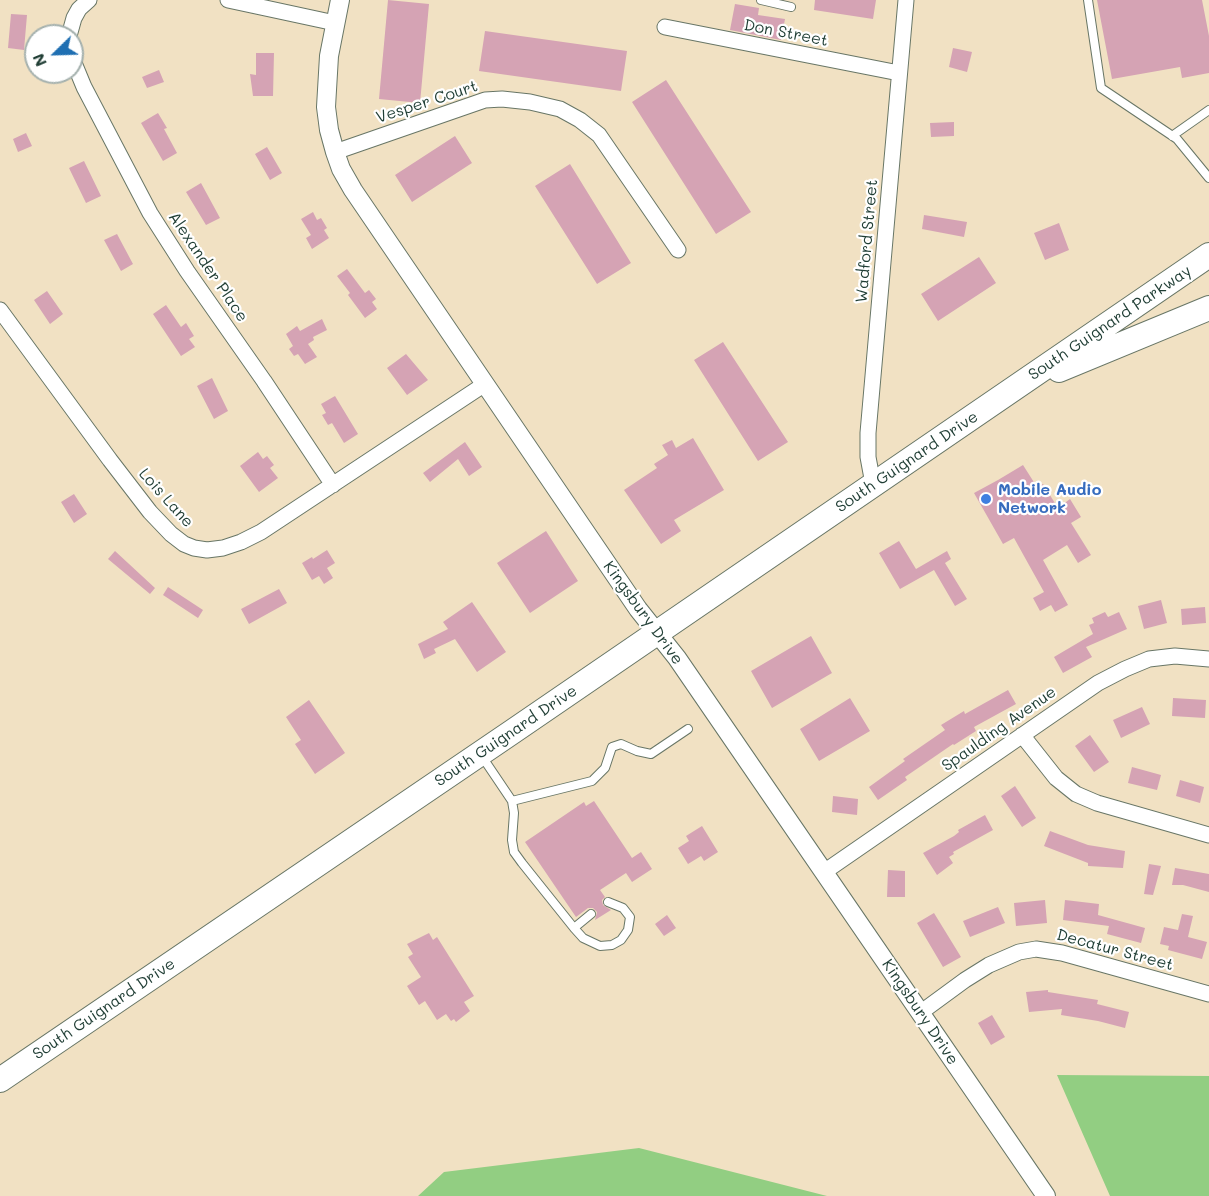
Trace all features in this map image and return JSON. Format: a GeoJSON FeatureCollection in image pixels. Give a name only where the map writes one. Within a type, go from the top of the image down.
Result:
{"type":"FeatureCollection","features":[{"type":"Feature","properties":{"kind":"highway","name":"South Guignard Parkway"},"geometry":{"type":"LineString","coordinates":[[1010,391],[1209,255]]}},
{"type":"Feature","properties":{"kind":"highway"},"geometry":{"type":"LineString","coordinates":[[1010,391],[1209,308]]}},
{"type":"Feature","properties":{"kind":"highway","name":"South Guignard Drive"},"geometry":{"type":"LineString","coordinates":[[0,1080],[1010,391]]}},
{"type":"Feature","properties":{"kind":"street"},"geometry":{"type":"LineString","coordinates":[[72,24],[79,9],[89,0]]}},
{"type":"Feature","properties":{"kind":"street"},"geometry":{"type":"LineString","coordinates":[[228,0],[335,23]]}},
{"type":"Feature","properties":{"kind":"street","name":"Kingsbury Drive"},"geometry":{"type":"LineString","coordinates":[[340,0],[329,56],[326,107],[335,152],[341,169],[353,190],[638,609],[677,658],[1046,1196]]}},
{"type":"Feature","properties":{"kind":"street","name":"Wadford Street"},"geometry":{"type":"LineString","coordinates":[[873,484],[868,457],[868,433],[906,0]]}},
{"type":"Feature","properties":{"kind":"street","name":"Don Street"},"geometry":{"type":"LineString","coordinates":[[665,27],[899,73]]}},
{"type":"Feature","properties":{"kind":"street","name":"Alexander Place"},"geometry":{"type":"LineString","coordinates":[[83,84],[150,213],[333,485]]}},
{"type":"Feature","properties":{"kind":"street","name":"Vesper Court"},"geometry":{"type":"LineString","coordinates":[[335,152],[485,100],[530,102],[560,109],[580,120],[599,135],[678,250]]}},
{"type":"Feature","properties":{"kind":"street","name":"Lois Lane"},"geometry":{"type":"LineString","coordinates":[[0,310],[137,495],[171,534],[194,549],[223,548],[261,532],[485,384]]}},
{"type":"Feature","properties":{"kind":"street","name":"Spaulding Avenue"},"geometry":{"type":"LineString","coordinates":[[824,872],[1098,683],[1149,659],[1175,656],[1209,659]]}},
{"type":"Feature","properties":{"kind":"street"},"geometry":{"type":"LineString","coordinates":[[1022,735],[1056,778],[1076,794],[1097,803],[1209,835]]}},
{"type":"Feature","properties":{"kind":"street","name":"Decatur Street"},"geometry":{"type":"LineString","coordinates":[[920,1013],[990,965],[1019,952],[1036,949],[1062,952],[1209,994]]}},
{"type":"Feature","properties":{"kind":"lane"},"geometry":{"type":"LineString","coordinates":[[761,0],[791,7]]}},
{"type":"Feature","properties":{"kind":"lane"},"geometry":{"type":"LineString","coordinates":[[1088,0],[1101,88],[1177,139],[1209,178]]}},
{"type":"Feature","properties":{"kind":"lane"},"geometry":{"type":"LineString","coordinates":[[1172,136],[1209,110]]}},
{"type":"Feature","properties":{"kind":"lane"},"geometry":{"type":"LineString","coordinates":[[512,801],[592,781],[605,768],[612,747],[621,744],[651,754],[688,729]]}},
{"type":"Feature","properties":{"kind":"lane"},"geometry":{"type":"LineString","coordinates":[[480,754],[512,801],[514,852],[583,938],[600,946],[612,945],[621,940],[628,930],[630,917],[623,908],[608,902]]}},
{"type":"Feature","properties":{"kind":"lane"},"geometry":{"type":"LineString","coordinates":[[574,928],[591,914]]}},
{"type":"Feature","properties":{"kind":"green space"},"geometry":{"type":"Polygon","coordinates":[[[1057,1075],[1209,1076],[1209,1196],[1110,1196],[1057,1075]]]}},
{"type":"Feature","properties":{"kind":"green space"},"geometry":{"type":"Polygon","coordinates":[[[639,1148],[827,1196],[418,1196],[444,1172],[639,1148]]]}},
{"type":"Feature","properties":{"kind":"building"},"geometry":{"type":"Polygon","coordinates":[[[388,0],[429,4],[420,103],[379,99],[388,0]]]}},
{"type":"Feature","properties":{"kind":"building"},"geometry":{"type":"Polygon","coordinates":[[[815,0],[876,0],[873,19],[814,10],[815,0]]]}},
{"type":"Feature","properties":{"kind":"building"},"geometry":{"type":"Polygon","coordinates":[[[1097,0],[1202,0],[1209,36],[1209,73],[1182,78],[1180,67],[1112,79],[1097,0]]]}},
{"type":"Feature","properties":{"kind":"building"},"geometry":{"type":"Polygon","coordinates":[[[735,4],[759,8],[758,15],[785,19],[781,40],[730,30],[735,4]]]}},
{"type":"Feature","properties":{"kind":"building"},"geometry":{"type":"Polygon","coordinates":[[[11,14],[27,15],[26,24],[24,24],[24,50],[8,48],[11,14]]]}},
{"type":"Feature","properties":{"kind":"building"},"geometry":{"type":"Polygon","coordinates":[[[485,31],[627,51],[621,91],[479,71],[485,31]]]}},
{"type":"Feature","properties":{"kind":"building"},"geometry":{"type":"Polygon","coordinates":[[[953,48],[972,52],[967,72],[949,67],[953,48]]]}},
{"type":"Feature","properties":{"kind":"building"},"geometry":{"type":"Polygon","coordinates":[[[256,53],[274,53],[273,96],[253,96],[250,74],[256,75],[256,53]]]}},
{"type":"Feature","properties":{"kind":"building"},"geometry":{"type":"Polygon","coordinates":[[[159,70],[164,82],[147,88],[142,77],[159,70]]]}},
{"type":"Feature","properties":{"kind":"building"},"geometry":{"type":"Polygon","coordinates":[[[666,80],[751,212],[716,234],[632,102],[666,80]]]}},
{"type":"Feature","properties":{"kind":"building"},"geometry":{"type":"Polygon","coordinates":[[[158,113],[177,153],[163,161],[141,123],[158,113]]]}},
{"type":"Feature","properties":{"kind":"building"},"geometry":{"type":"Polygon","coordinates":[[[954,122],[954,136],[931,137],[930,123],[954,122]]]}},
{"type":"Feature","properties":{"kind":"building"},"geometry":{"type":"Polygon","coordinates":[[[26,133],[32,146],[18,152],[13,139],[26,133]]]}},
{"type":"Feature","properties":{"kind":"building"},"geometry":{"type":"Polygon","coordinates":[[[455,136],[472,163],[412,202],[395,175],[455,136]]]}},
{"type":"Feature","properties":{"kind":"building"},"geometry":{"type":"Polygon","coordinates":[[[267,147],[282,173],[270,180],[255,154],[267,147]]]}},
{"type":"Feature","properties":{"kind":"building"},"geometry":{"type":"Polygon","coordinates":[[[84,161],[101,196],[86,203],[69,168],[84,161]]]}},
{"type":"Feature","properties":{"kind":"building"},"geometry":{"type":"Polygon","coordinates":[[[570,164],[631,263],[597,284],[535,186],[570,164]]]}},
{"type":"Feature","properties":{"kind":"building"},"geometry":{"type":"Polygon","coordinates":[[[201,183],[220,218],[206,225],[186,192],[201,183]]]}},
{"type":"Feature","properties":{"kind":"building"},"geometry":{"type":"Polygon","coordinates":[[[313,212],[317,220],[321,218],[327,228],[324,230],[329,238],[312,249],[306,238],[311,235],[301,219],[313,212]]]}},
{"type":"Feature","properties":{"kind":"building"},"geometry":{"type":"Polygon","coordinates":[[[924,215],[967,222],[964,237],[922,229],[924,215]]]}},
{"type":"Feature","properties":{"kind":"building"},"geometry":{"type":"Polygon","coordinates":[[[1059,223],[1069,250],[1045,260],[1034,233],[1059,223]]]}},
{"type":"Feature","properties":{"kind":"building"},"geometry":{"type":"Polygon","coordinates":[[[117,234],[133,264],[121,271],[104,240],[117,234]]]}},
{"type":"Feature","properties":{"kind":"building"},"geometry":{"type":"Polygon","coordinates":[[[979,257],[996,283],[938,321],[921,294],[979,257]]]}},
{"type":"Feature","properties":{"kind":"building"},"geometry":{"type":"Polygon","coordinates":[[[347,269],[365,293],[369,290],[376,299],[372,302],[377,309],[365,318],[337,276],[347,269]]]}},
{"type":"Feature","properties":{"kind":"building"},"geometry":{"type":"Polygon","coordinates":[[[47,291],[63,314],[50,324],[34,300],[47,291]]]}},
{"type":"Feature","properties":{"kind":"building"},"geometry":{"type":"Polygon","coordinates":[[[166,305],[181,327],[186,323],[194,336],[189,339],[195,347],[181,356],[153,314],[166,305]]]}},
{"type":"Feature","properties":{"kind":"building"},"geometry":{"type":"Polygon","coordinates":[[[322,319],[327,330],[313,337],[314,340],[308,344],[317,357],[305,364],[298,354],[294,356],[289,349],[293,346],[286,334],[297,326],[300,331],[322,319]]]}},
{"type":"Feature","properties":{"kind":"building"},"geometry":{"type":"Polygon","coordinates":[[[723,342],[788,442],[758,461],[694,360],[723,342]]]}},
{"type":"Feature","properties":{"kind":"building"},"geometry":{"type":"Polygon","coordinates":[[[406,354],[428,380],[407,395],[387,368],[406,354]]]}},
{"type":"Feature","properties":{"kind":"building"},"geometry":{"type":"Polygon","coordinates":[[[212,378],[228,411],[214,419],[197,386],[212,378]]]}},
{"type":"Feature","properties":{"kind":"building"},"geometry":{"type":"Polygon","coordinates":[[[335,396],[358,434],[344,443],[332,423],[328,425],[322,415],[326,413],[321,404],[335,396]]]}},
{"type":"Feature","properties":{"kind":"building"},"geometry":{"type":"Polygon","coordinates":[[[693,438],[724,490],[674,520],[681,531],[661,544],[624,490],[657,468],[654,464],[668,455],[662,445],[672,440],[676,448],[693,438]]]}},
{"type":"Feature","properties":{"kind":"building"},"geometry":{"type":"Polygon","coordinates":[[[465,442],[482,467],[469,476],[458,459],[430,482],[423,473],[465,442]]]}},
{"type":"Feature","properties":{"kind":"building"},"geometry":{"type":"Polygon","coordinates":[[[258,452],[263,459],[267,456],[274,465],[270,468],[278,478],[259,492],[240,466],[258,452]]]}},
{"type":"Feature","properties":{"kind":"building"},"geometry":{"type":"Polygon","coordinates":[[[1023,465],[1037,487],[1043,484],[1058,508],[1070,499],[1081,517],[1071,523],[1091,555],[1078,563],[1067,545],[1043,560],[1068,605],[1055,612],[1051,605],[1040,611],[1033,598],[1044,592],[1014,538],[1003,544],[974,493],[1023,465]]]}},
{"type":"Feature","properties":{"kind":"building"},"geometry":{"type":"Polygon","coordinates":[[[74,494],[87,514],[74,523],[61,502],[74,494]]]}},
{"type":"Feature","properties":{"kind":"building"},"geometry":{"type":"Polygon","coordinates":[[[546,531],[578,581],[530,613],[497,563],[546,531]]]}},
{"type":"Feature","properties":{"kind":"building"},"geometry":{"type":"Polygon","coordinates":[[[899,541],[916,569],[947,551],[951,559],[945,563],[967,599],[955,606],[934,570],[900,589],[879,553],[899,541]]]}},
{"type":"Feature","properties":{"kind":"building"},"geometry":{"type":"Polygon","coordinates":[[[327,550],[335,563],[327,568],[333,578],[324,584],[319,576],[312,580],[302,563],[327,550]]]}},
{"type":"Feature","properties":{"kind":"building"},"geometry":{"type":"Polygon","coordinates":[[[115,551],[155,588],[150,594],[108,559],[115,551]]]}},
{"type":"Feature","properties":{"kind":"building"},"geometry":{"type":"Polygon","coordinates":[[[168,587],[203,610],[198,618],[163,595],[168,587]]]}},
{"type":"Feature","properties":{"kind":"building"},"geometry":{"type":"Polygon","coordinates":[[[279,589],[287,603],[249,624],[241,609],[279,589]]]}},
{"type":"Feature","properties":{"kind":"building"},"geometry":{"type":"Polygon","coordinates":[[[1161,600],[1167,623],[1144,629],[1138,606],[1161,600]]]}},
{"type":"Feature","properties":{"kind":"building"},"geometry":{"type":"Polygon","coordinates":[[[472,602],[506,652],[477,672],[455,639],[434,649],[436,653],[424,659],[418,644],[448,629],[443,622],[472,602]]]}},
{"type":"Feature","properties":{"kind":"building"},"geometry":{"type":"Polygon","coordinates":[[[1205,607],[1206,623],[1182,625],[1181,609],[1205,607]]]}},
{"type":"Feature","properties":{"kind":"building"},"geometry":{"type":"Polygon","coordinates":[[[1105,612],[1108,617],[1119,612],[1127,629],[1086,647],[1092,657],[1063,673],[1054,657],[1093,634],[1089,625],[1094,623],[1092,618],[1105,612]]]}},
{"type":"Feature","properties":{"kind":"building"},"geometry":{"type":"Polygon","coordinates":[[[811,636],[832,673],[772,708],[751,671],[811,636]]]}},
{"type":"Feature","properties":{"kind":"building"},"geometry":{"type":"Polygon","coordinates":[[[1008,690],[1016,704],[974,727],[976,731],[905,777],[907,780],[878,800],[869,787],[905,761],[903,759],[945,730],[941,725],[1008,690]]]}},
{"type":"Feature","properties":{"kind":"building"},"geometry":{"type":"Polygon","coordinates":[[[850,698],[870,731],[819,761],[800,729],[850,698]]]}},
{"type":"Feature","properties":{"kind":"building"},"geometry":{"type":"Polygon","coordinates":[[[1173,698],[1206,700],[1205,718],[1172,716],[1173,698]]]}},
{"type":"Feature","properties":{"kind":"building"},"geometry":{"type":"Polygon","coordinates":[[[309,700],[345,753],[315,774],[295,744],[301,740],[286,717],[309,700]]]}},
{"type":"Feature","properties":{"kind":"building"},"geometry":{"type":"Polygon","coordinates":[[[1142,707],[1150,724],[1121,738],[1113,720],[1142,707]]]}},
{"type":"Feature","properties":{"kind":"building"},"geometry":{"type":"Polygon","coordinates":[[[1090,735],[1109,762],[1094,772],[1075,746],[1090,735]]]}},
{"type":"Feature","properties":{"kind":"building"},"geometry":{"type":"Polygon","coordinates":[[[1132,767],[1161,775],[1157,790],[1128,783],[1132,767]]]}},
{"type":"Feature","properties":{"kind":"building"},"geometry":{"type":"Polygon","coordinates":[[[1180,780],[1204,787],[1200,803],[1176,796],[1180,780]]]}},
{"type":"Feature","properties":{"kind":"building"},"geometry":{"type":"Polygon","coordinates":[[[1015,786],[1036,818],[1022,827],[1001,796],[1015,786]]]}},
{"type":"Feature","properties":{"kind":"building"},"geometry":{"type":"Polygon","coordinates":[[[833,796],[858,799],[857,815],[832,812],[833,796]]]}},
{"type":"Feature","properties":{"kind":"building"},"geometry":{"type":"Polygon","coordinates":[[[594,801],[632,858],[641,852],[652,869],[632,882],[626,873],[600,890],[605,897],[602,900],[603,905],[611,910],[595,920],[597,912],[593,908],[588,908],[576,917],[525,842],[584,802],[586,806],[594,801]]]}},
{"type":"Feature","properties":{"kind":"building"},"geometry":{"type":"Polygon","coordinates":[[[985,815],[993,830],[953,852],[954,854],[949,857],[953,863],[937,875],[923,853],[985,815]]]}},
{"type":"Feature","properties":{"kind":"building"},"geometry":{"type":"Polygon","coordinates":[[[702,826],[718,852],[704,861],[701,856],[688,864],[678,848],[689,841],[686,836],[702,826]]]}},
{"type":"Feature","properties":{"kind":"building"},"geometry":{"type":"Polygon","coordinates":[[[1050,831],[1088,845],[1125,851],[1123,868],[1088,866],[1088,863],[1044,846],[1050,831]]]}},
{"type":"Feature","properties":{"kind":"building"},"geometry":{"type":"Polygon","coordinates":[[[1149,864],[1161,866],[1153,895],[1144,894],[1149,864]]]}},
{"type":"Feature","properties":{"kind":"building"},"geometry":{"type":"Polygon","coordinates":[[[1175,868],[1209,874],[1209,892],[1183,885],[1172,885],[1175,868]]]}},
{"type":"Feature","properties":{"kind":"building"},"geometry":{"type":"Polygon","coordinates":[[[888,870],[905,871],[905,897],[887,897],[888,870]]]}},
{"type":"Feature","properties":{"kind":"building"},"geometry":{"type":"Polygon","coordinates":[[[1045,900],[1047,923],[1016,926],[1014,903],[1045,900]]]}},
{"type":"Feature","properties":{"kind":"building"},"geometry":{"type":"Polygon","coordinates":[[[1065,900],[1099,904],[1098,915],[1145,928],[1141,943],[1107,934],[1109,926],[1063,920],[1065,900]]]}},
{"type":"Feature","properties":{"kind":"building"},"geometry":{"type":"Polygon","coordinates":[[[998,907],[1005,923],[970,937],[963,921],[998,907]]]}},
{"type":"Feature","properties":{"kind":"building"},"geometry":{"type":"Polygon","coordinates":[[[934,913],[961,957],[943,967],[917,923],[934,913]]]}},
{"type":"Feature","properties":{"kind":"building"},"geometry":{"type":"Polygon","coordinates":[[[1182,914],[1193,916],[1188,937],[1207,942],[1202,959],[1168,950],[1169,946],[1160,944],[1164,927],[1178,930],[1182,914]]]}},
{"type":"Feature","properties":{"kind":"building"},"geometry":{"type":"Polygon","coordinates":[[[667,915],[676,928],[664,936],[655,924],[667,915]]]}},
{"type":"Feature","properties":{"kind":"building"},"geometry":{"type":"Polygon","coordinates":[[[429,933],[433,940],[437,937],[474,996],[464,1002],[470,1011],[456,1022],[454,1019],[451,1021],[446,1014],[437,1020],[425,1001],[419,1005],[407,986],[421,977],[408,957],[413,954],[407,944],[429,933]]]}},
{"type":"Feature","properties":{"kind":"building"},"geometry":{"type":"Polygon","coordinates":[[[1048,990],[1048,992],[1098,1000],[1097,1004],[1129,1012],[1125,1028],[1061,1015],[1062,1009],[1029,1012],[1026,992],[1048,990]]]}},
{"type":"Feature","properties":{"kind":"building"},"geometry":{"type":"Polygon","coordinates":[[[992,1015],[1005,1037],[991,1045],[978,1023],[992,1015]]]}},
{"type":"Feature","properties":{"kind":"place","name":"Mobile Audio Network"},"geometry":{"type":"Point","coordinates":[986,499]}}]}
